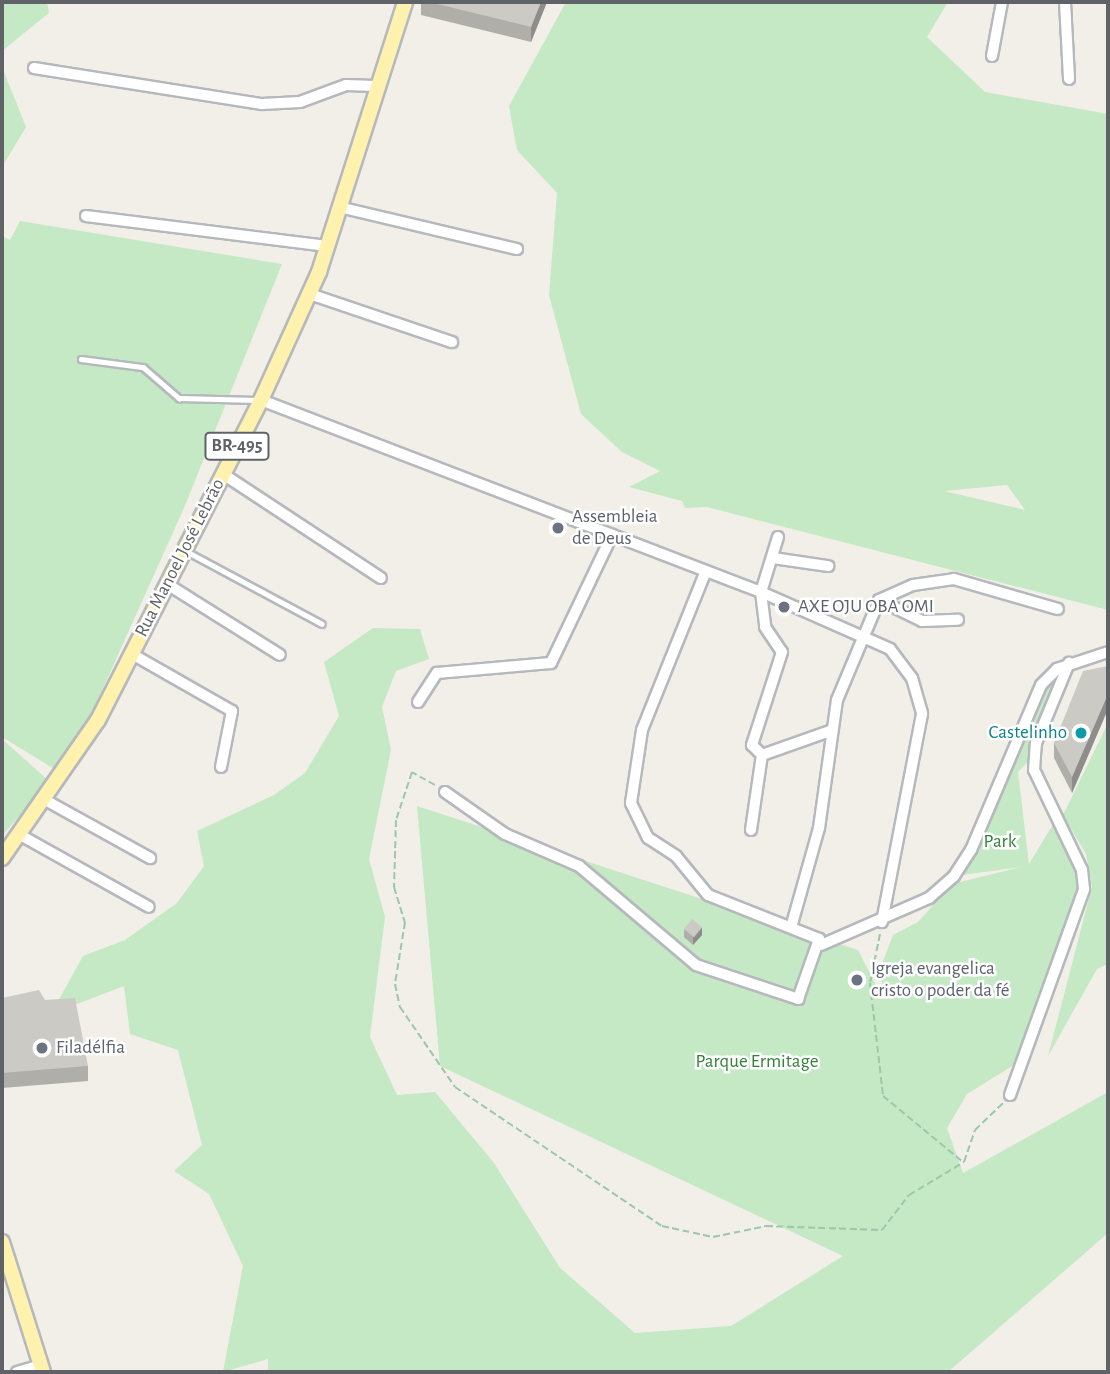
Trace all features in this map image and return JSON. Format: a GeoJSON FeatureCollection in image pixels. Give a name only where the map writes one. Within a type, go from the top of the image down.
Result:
{"type":"FeatureCollection","features":[{"type":"Feature","properties":{"kind":"main road","name":"Rua Manoel José Lebrão"},"geometry":{"type":"LineString","coordinates":[[2,858],[47,801],[132,654],[261,400],[310,294],[375,86],[405,2]]}},
{"type":"Feature","properties":{"kind":"main road"},"geometry":{"type":"LineString","coordinates":[[2,1242],[6,1272],[42,1368]]}},
{"type":"Feature","properties":{"kind":"street"},"geometry":{"type":"LineString","coordinates":[[992,56],[1002,2]]}},
{"type":"Feature","properties":{"kind":"street"},"geometry":{"type":"LineString","coordinates":[[1065,2],[1069,79]]}},
{"type":"Feature","properties":{"kind":"street"},"geometry":{"type":"LineString","coordinates":[[34,68],[262,104],[300,102],[346,85],[375,86]]}},
{"type":"Feature","properties":{"kind":"street"},"geometry":{"type":"LineString","coordinates":[[339,207],[517,249]]}},
{"type":"Feature","properties":{"kind":"street"},"geometry":{"type":"LineString","coordinates":[[86,216],[327,246]]}},
{"type":"Feature","properties":{"kind":"street"},"geometry":{"type":"LineString","coordinates":[[310,294],[452,342]]}},
{"type":"Feature","properties":{"kind":"street"},"geometry":{"type":"LineString","coordinates":[[261,400],[862,633],[902,662],[922,714],[882,922]]}},
{"type":"Feature","properties":{"kind":"street"},"geometry":{"type":"LineString","coordinates":[[223,474],[381,578]]}},
{"type":"Feature","properties":{"kind":"street"},"geometry":{"type":"LineString","coordinates":[[418,702],[437,673],[551,663],[612,535]]}},
{"type":"Feature","properties":{"kind":"street"},"geometry":{"type":"LineString","coordinates":[[762,755],[752,745],[752,731],[782,652],[764,624],[761,592],[778,537]]}},
{"type":"Feature","properties":{"kind":"street"},"geometry":{"type":"LineString","coordinates":[[773,558],[828,566]]}},
{"type":"Feature","properties":{"kind":"street"},"geometry":{"type":"LineString","coordinates":[[705,573],[642,730],[631,803],[648,838],[676,856],[708,895],[792,925],[821,945]]}},
{"type":"Feature","properties":{"kind":"street"},"geometry":{"type":"LineString","coordinates":[[792,925],[819,828],[830,731],[862,633],[879,600],[913,585],[954,579],[1058,610]]}},
{"type":"Feature","properties":{"kind":"street"},"geometry":{"type":"LineString","coordinates":[[167,584],[280,655]]}},
{"type":"Feature","properties":{"kind":"street"},"geometry":{"type":"LineString","coordinates":[[879,600],[922,621],[958,620]]}},
{"type":"Feature","properties":{"kind":"street"},"geometry":{"type":"LineString","coordinates":[[445,792],[505,834],[579,866],[680,953],[727,979],[798,999],[821,945],[882,922],[929,898],[954,876],[971,850],[1041,685],[1069,663],[1108,652]]}},
{"type":"Feature","properties":{"kind":"street"},"geometry":{"type":"LineString","coordinates":[[132,654],[232,710],[221,767]]}},
{"type":"Feature","properties":{"kind":"street"},"geometry":{"type":"LineString","coordinates":[[1010,1095],[1084,889],[1082,870],[1039,785],[1033,756],[1069,663]]}},
{"type":"Feature","properties":{"kind":"street"},"geometry":{"type":"LineString","coordinates":[[762,755],[830,731]]}},
{"type":"Feature","properties":{"kind":"street"},"geometry":{"type":"LineString","coordinates":[[751,830],[762,755]]}},
{"type":"Feature","properties":{"kind":"street"},"geometry":{"type":"LineString","coordinates":[[47,801],[149,858]]}},
{"type":"Feature","properties":{"kind":"street"},"geometry":{"type":"LineString","coordinates":[[22,836],[149,906]]}},
{"type":"Feature","properties":{"kind":"street"},"geometry":{"type":"LineString","coordinates":[[17,1372],[42,1368]]}},
{"type":"Feature","properties":{"kind":"lane"},"geometry":{"type":"LineString","coordinates":[[80,359],[143,367],[178,398],[261,400]]}},
{"type":"Feature","properties":{"kind":"lane"},"geometry":{"type":"LineString","coordinates":[[185,551],[322,624]]}},
{"type":"Feature","properties":{"kind":"path"},"geometry":{"type":"LineString","coordinates":[[445,792],[412,772],[396,820],[394,887],[405,922],[395,984],[400,1007],[455,1087],[515,1133],[573,1172],[593,1176],[662,1226],[713,1237],[766,1226],[882,1230],[909,1195],[964,1162],[975,1130],[1010,1095]]}},
{"type":"Feature","properties":{"kind":"path"},"geometry":{"type":"LineString","coordinates":[[882,922],[870,983],[883,1096],[964,1162]]}},
{"type":"Feature","properties":{"kind":"green space"},"geometry":{"type":"Polygon","coordinates":[[[2,2],[47,2],[49,13],[2,51],[2,2]]]}},
{"type":"Feature","properties":{"kind":"green space"},"geometry":{"type":"Polygon","coordinates":[[[566,2],[948,2],[927,37],[985,92],[1108,114],[1108,610],[707,507],[685,508],[682,501],[629,487],[660,471],[622,452],[581,414],[549,295],[557,193],[517,150],[509,106],[566,2]],[[1007,485],[944,491],[1025,510],[1007,485]]]}},
{"type":"Feature","properties":{"kind":"green space"},"geometry":{"type":"Polygon","coordinates":[[[2,67],[26,127],[2,167],[2,67]]]}},
{"type":"Feature","properties":{"kind":"green space"},"geometry":{"type":"Polygon","coordinates":[[[20,221],[282,264],[184,508],[64,775],[2,737],[2,236],[10,240],[20,221]]]}},
{"type":"Feature","properties":{"kind":"green space"},"geometry":{"type":"Polygon","coordinates":[[[373,628],[420,629],[429,659],[396,671],[382,707],[391,750],[369,859],[385,917],[370,1037],[397,1095],[435,1092],[494,1163],[560,1268],[635,1333],[731,1326],[843,1256],[440,1066],[417,806],[858,950],[882,997],[882,964],[893,935],[918,922],[952,884],[1021,867],[954,876],[1057,669],[1033,756],[1018,772],[1029,864],[1052,826],[1073,858],[1079,884],[1030,1055],[967,1094],[947,1128],[963,1173],[1108,1092],[1108,1233],[948,1372],[268,1372],[268,1359],[223,1372],[243,1266],[209,1194],[174,1171],[202,1145],[178,1050],[130,1034],[124,986],[77,1004],[57,1003],[83,956],[125,940],[177,903],[204,866],[197,831],[274,795],[305,773],[339,716],[324,662],[373,628]]]}},
{"type":"Feature","properties":{"kind":"green space"},"geometry":{"type":"Polygon","coordinates":[[[1108,723],[1108,964],[1097,969],[1048,1056],[1092,887],[1086,854],[1063,815],[1108,723]]]}},
{"type":"Feature","properties":{"kind":"green space"},"geometry":{"type":"Polygon","coordinates":[[[2,739],[49,781],[2,836],[2,739]]]}},
{"type":"Feature","properties":{"kind":"building"},"geometry":{"type":"Polygon","coordinates":[[[429,2],[541,2],[531,27],[429,2]]]}},
{"type":"Feature","properties":{"kind":"building","name":"Castelinho"},"geometry":{"type":"Polygon","coordinates":[[[1108,666],[1108,694],[1072,777],[1054,743],[1083,671],[1108,666]]]}},
{"type":"Feature","properties":{"kind":"building"},"geometry":{"type":"Polygon","coordinates":[[[692,919],[702,927],[694,937],[684,929],[692,919]]]}},
{"type":"Feature","properties":{"kind":"building","name":"Filadélfia"},"geometry":{"type":"Polygon","coordinates":[[[39,990],[45,1000],[75,998],[88,1066],[2,1073],[2,998],[39,990]]]}},
{"type":"Feature","properties":{"kind":"place","name":"Assembleia de Deus"},"geometry":{"type":"Point","coordinates":[558,528]}},
{"type":"Feature","properties":{"kind":"place","name":"AXE OJU OBA OMI"},"geometry":{"type":"Point","coordinates":[784,607]}},
{"type":"Feature","properties":{"kind":"place","name":"Castelinho"},"geometry":{"type":"Point","coordinates":[1081,733]}},
{"type":"Feature","properties":{"kind":"place","name":"Igreja evangelica cristo o poder da fé"},"geometry":{"type":"Point","coordinates":[857,980]}},
{"type":"Feature","properties":{"kind":"place","name":"Filadélfia"},"geometry":{"type":"Point","coordinates":[42,1048]}},
{"type":"Feature","properties":{"kind":"park label","name":"Park"},"geometry":{"type":"Point","coordinates":[1000,842]}},
{"type":"Feature","properties":{"kind":"park label","name":"Parque Ermitage"},"geometry":{"type":"Point","coordinates":[757,1062]}}]}
